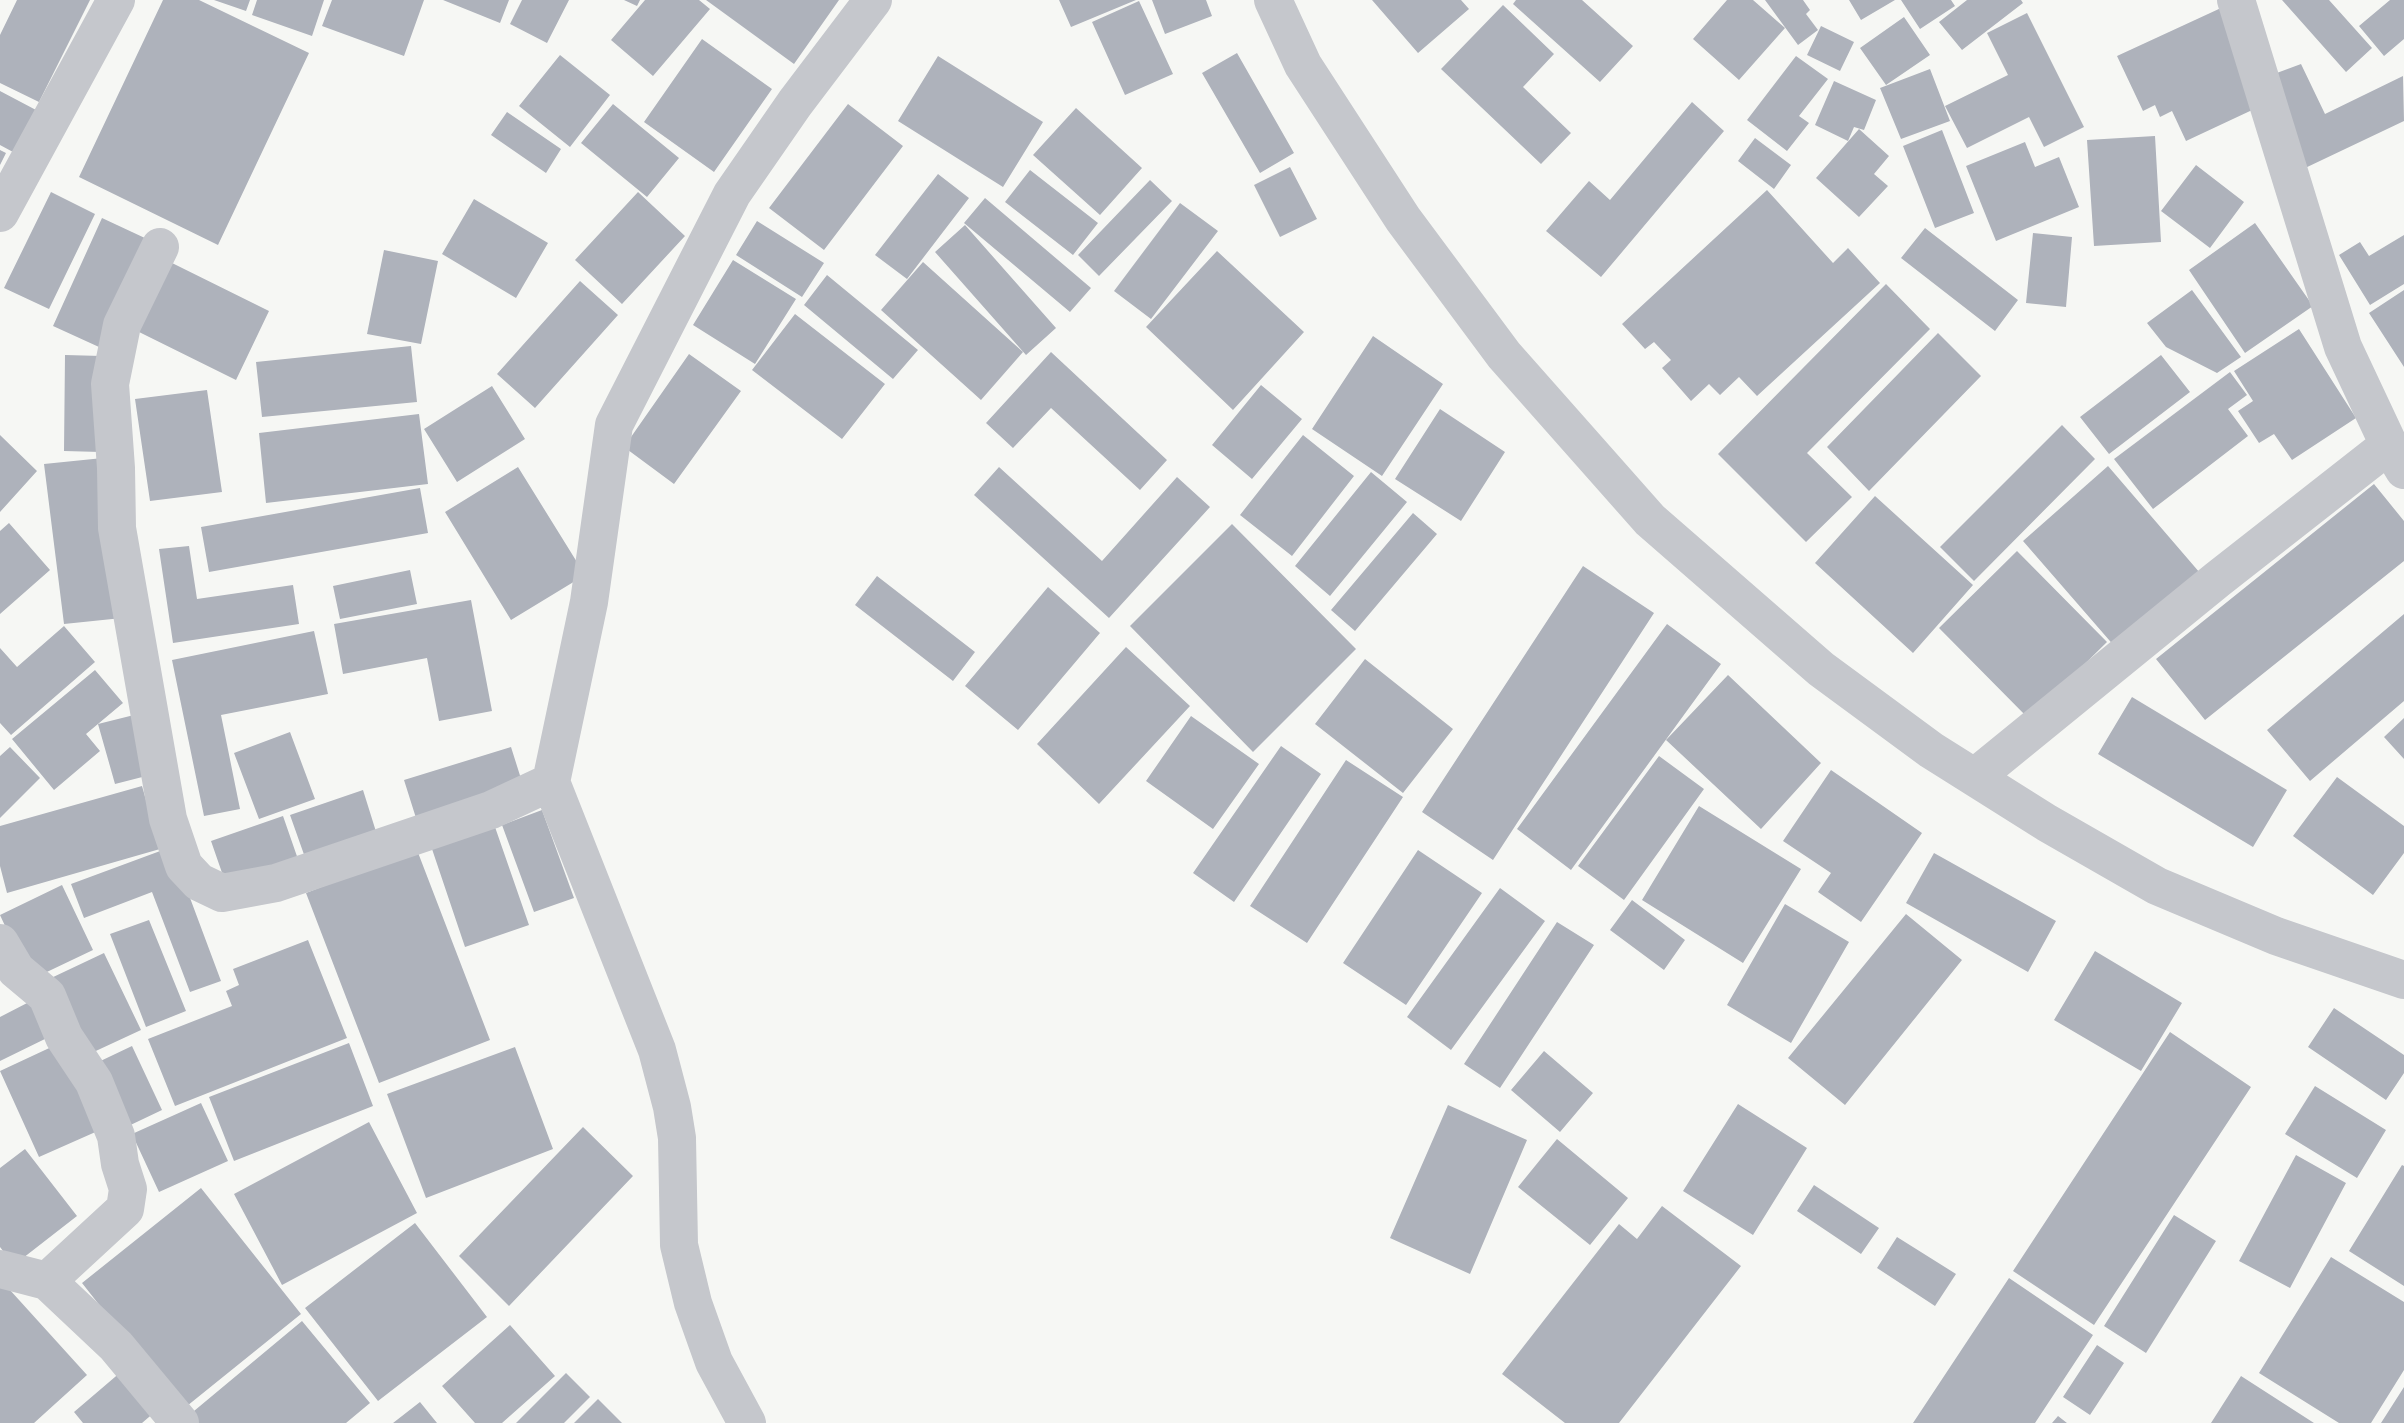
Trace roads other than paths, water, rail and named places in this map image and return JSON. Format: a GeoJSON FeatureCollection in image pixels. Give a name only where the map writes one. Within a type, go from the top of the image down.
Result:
{"type":"FeatureCollection","features":[{"type":"Feature","properties":{"kind":"street"},"geometry":{"type":"LineString","coordinates":[[0,214],[116,0]]}},
{"type":"Feature","properties":{"kind":"street"},"geometry":{"type":"LineString","coordinates":[[747,1423],[714,1362],[693,1303],[679,1245],[677,1138],[657,1050],[551,782],[589,602],[614,425],[732,194],[795,103],[873,0]]}},
{"type":"Feature","properties":{"kind":"street"},"geometry":{"type":"LineString","coordinates":[[1273,0],[1303,65],[1404,219],[1504,355],[1650,520],[1821,669],[1931,750],[2047,823],[2157,886],[2276,936],[2404,980]]}},
{"type":"Feature","properties":{"kind":"street"},"geometry":{"type":"LineString","coordinates":[[1975,777],[2218,579],[2397,457],[2343,347],[2235,0]]}},
{"type":"Feature","properties":{"kind":"street"},"geometry":{"type":"LineString","coordinates":[[160,247],[121,325],[110,384],[117,528],[168,819],[184,866],[200,882],[222,893],[276,883],[491,810],[551,782]]}},
{"type":"Feature","properties":{"kind":"street"},"geometry":{"type":"LineString","coordinates":[[0,943],[16,970],[47,996],[64,1037],[94,1082],[116,1136],[120,1164],[128,1189],[125,1209],[47,1281]]}},
{"type":"Feature","properties":{"kind":"street"},"geometry":{"type":"LineString","coordinates":[[0,1269],[47,1281],[116,1346],[180,1423]]}}]}
